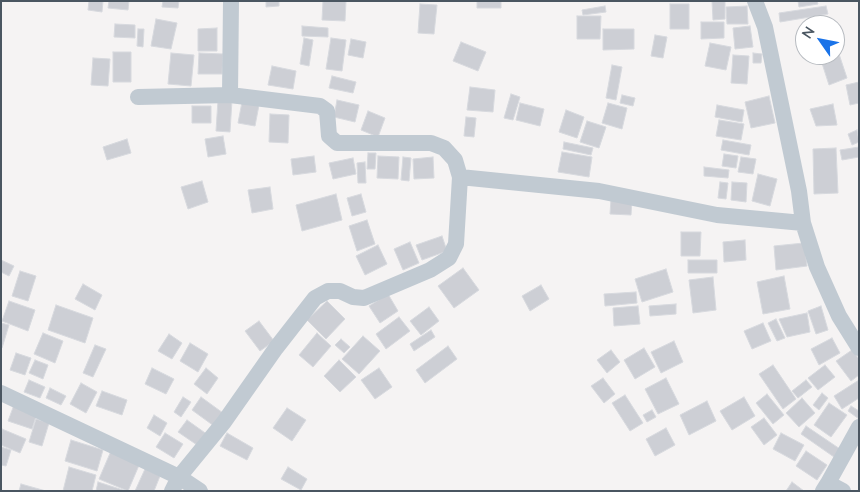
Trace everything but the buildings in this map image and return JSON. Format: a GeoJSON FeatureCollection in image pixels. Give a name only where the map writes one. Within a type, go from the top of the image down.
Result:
{"type":"FeatureCollection","features":[{"type":"Feature","properties":{"kind":"street"},"geometry":{"type":"LineString","coordinates":[[230,95],[231,1]]}},
{"type":"Feature","properties":{"kind":"street"},"geometry":{"type":"LineString","coordinates":[[756,1],[765,27],[804,223],[821,275],[839,316],[859,348]]}},
{"type":"Feature","properties":{"kind":"street"},"geometry":{"type":"LineString","coordinates":[[138,97],[230,95],[320,106],[327,111],[329,136],[337,143],[431,144],[444,148],[455,160],[460,177],[456,244],[449,258],[430,270],[364,298],[354,298],[340,291],[328,291],[315,298],[176,484]]}},
{"type":"Feature","properties":{"kind":"street"},"geometry":{"type":"LineString","coordinates":[[460,177],[599,191],[717,215],[804,223]]}},
{"type":"Feature","properties":{"kind":"street"},"geometry":{"type":"LineString","coordinates":[[1,393],[176,484],[200,491]]}},
{"type":"Feature","properties":{"kind":"street"},"geometry":{"type":"LineString","coordinates":[[843,491],[826,487],[859,427]]}}]}
